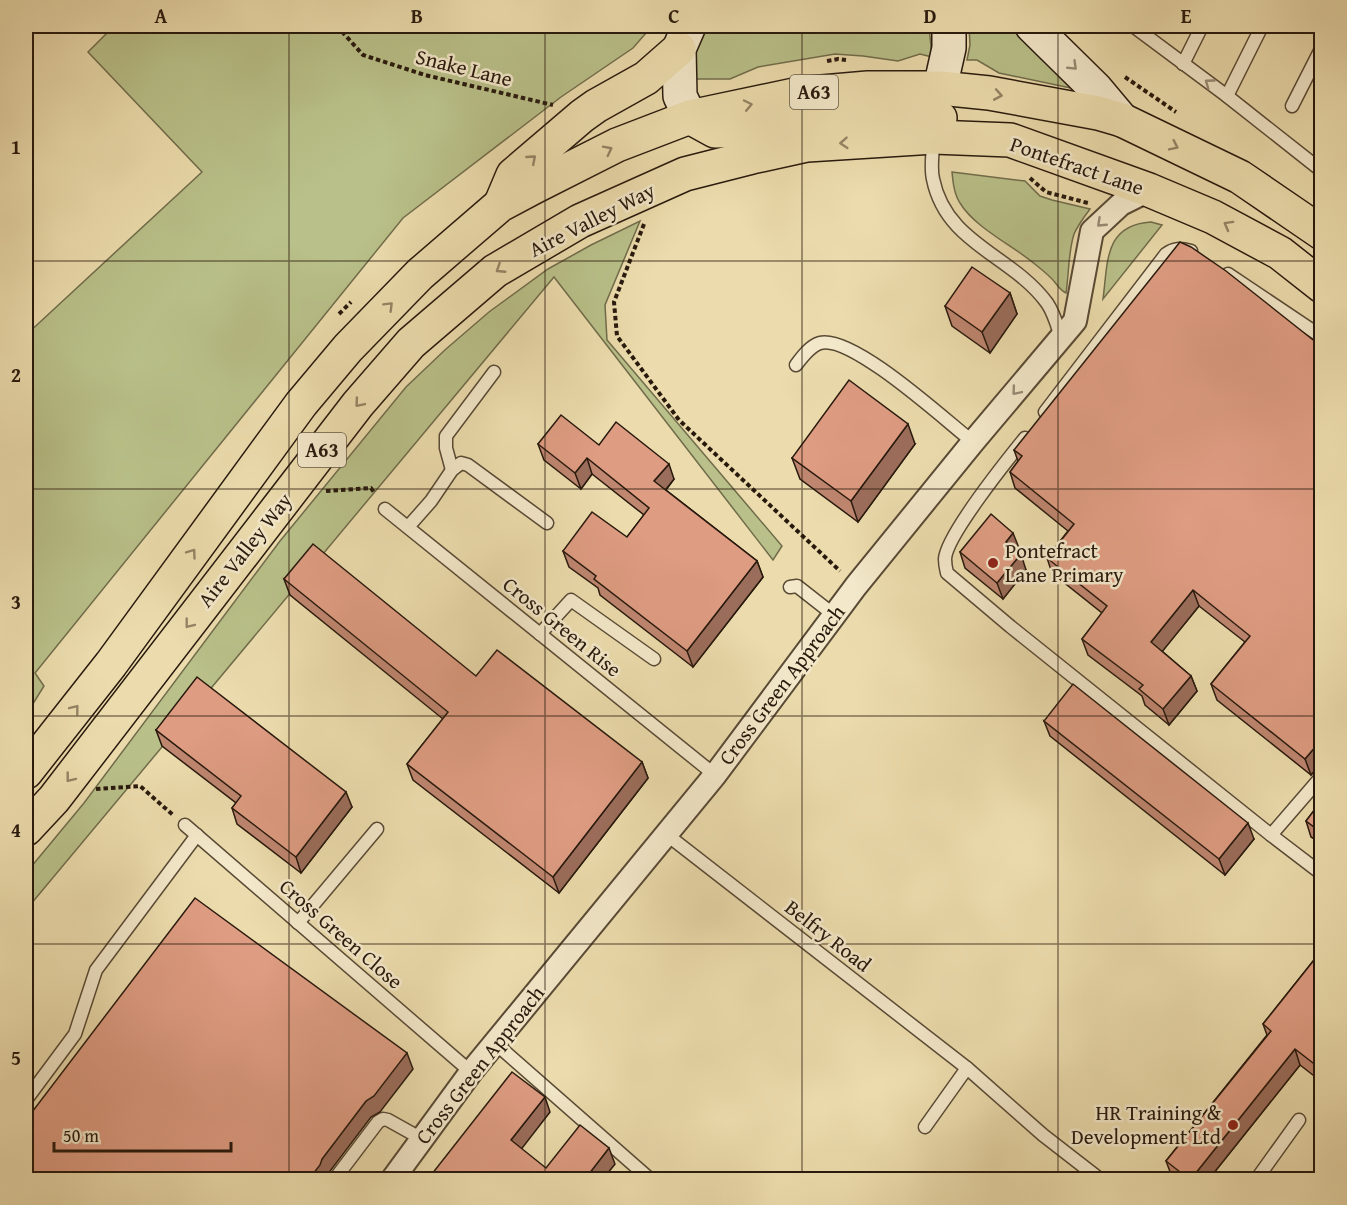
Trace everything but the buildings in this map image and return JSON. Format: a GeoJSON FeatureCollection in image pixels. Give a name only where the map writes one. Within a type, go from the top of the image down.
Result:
{"type":"FeatureCollection","features":[{"type":"Feature","properties":{"kind":"highway","name":"A63"},"geometry":{"type":"LineString","coordinates":[[500,206],[513,176],[521,168],[582,116],[646,78],[684,37]]}},
{"type":"Feature","properties":{"kind":"highway","name":"A63"},"geometry":{"type":"LineString","coordinates":[[690,117],[715,131],[743,130],[834,117],[930,115],[1001,95],[1098,113],[1122,120],[1240,177],[1322,233]]}},
{"type":"Feature","properties":{"kind":"highway","name":"Pontefract Lane"},"geometry":{"type":"LineString","coordinates":[[930,115],[986,121],[1010,140],[1135,197],[1213,216],[1280,253],[1322,286]]}},
{"type":"Feature","properties":{"kind":"highway","name":"Aire Valley Way"},"geometry":{"type":"LineString","coordinates":[[26,829],[54,799],[358,404],[411,343],[495,271],[580,221],[685,174],[930,115]]}},
{"type":"Feature","properties":{"kind":"highway","name":"Aire Valley Way"},"geometry":{"type":"LineString","coordinates":[[26,771],[111,664],[301,404],[348,348],[420,274],[500,206],[534,186],[617,145],[690,117]]}},
{"type":"Feature","properties":{"kind":"street"},"geometry":{"type":"LineString","coordinates":[[930,115],[949,48],[949,26]]}},
{"type":"Feature","properties":{"kind":"street"},"geometry":{"type":"LineString","coordinates":[[1032,26],[1096,89],[1122,120]]}},
{"type":"Feature","properties":{"kind":"street"},"geometry":{"type":"LineString","coordinates":[[684,37],[680,96],[690,117]]}},
{"type":"Feature","properties":{"kind":"street","name":"Cross Green Approach"},"geometry":{"type":"LineString","coordinates":[[392,1179],[471,1072],[715,775],[856,586],[972,442],[1075,321],[1092,231],[1135,197]]}},
{"type":"Feature","properties":{"kind":"lane"},"geometry":{"type":"LineString","coordinates":[[1183,64],[1202,26]]}},
{"type":"Feature","properties":{"kind":"lane"},"geometry":{"type":"LineString","coordinates":[[1227,96],[1262,26]]}},
{"type":"Feature","properties":{"kind":"lane"},"geometry":{"type":"LineString","coordinates":[[1137,27],[1322,171]]}},
{"type":"Feature","properties":{"kind":"lane"},"geometry":{"type":"LineString","coordinates":[[1292,106],[1322,47]]}},
{"type":"Feature","properties":{"kind":"lane"},"geometry":{"type":"LineString","coordinates":[[930,115],[932,177],[946,214],[981,248],[1012,269],[1033,287],[1047,303],[1061,337]]}},
{"type":"Feature","properties":{"kind":"lane"},"geometry":{"type":"LineString","coordinates":[[1201,256],[1189,250],[1180,249],[1173,249],[1166,254],[995,476],[959,528],[945,558],[947,573],[1011,627],[1322,874]]}},
{"type":"Feature","properties":{"kind":"lane"},"geometry":{"type":"LineString","coordinates":[[1219,268],[1322,337]]}},
{"type":"Feature","properties":{"kind":"lane"},"geometry":{"type":"LineString","coordinates":[[796,364],[811,348],[820,343],[831,343],[860,355],[900,382],[972,442]]}},
{"type":"Feature","properties":{"kind":"lane"},"geometry":{"type":"LineString","coordinates":[[452,470],[446,448],[446,436],[494,372]]}},
{"type":"Feature","properties":{"kind":"lane"},"geometry":{"type":"LineString","coordinates":[[408,527],[452,470],[461,463],[468,465],[547,523]]}},
{"type":"Feature","properties":{"kind":"lane","name":"Cross Green Rise"},"geometry":{"type":"LineString","coordinates":[[385,509],[715,775]]}},
{"type":"Feature","properties":{"kind":"lane"},"geometry":{"type":"LineString","coordinates":[[790,587],[797,586],[834,615]]}},
{"type":"Feature","properties":{"kind":"lane"},"geometry":{"type":"LineString","coordinates":[[540,634],[571,600],[654,659]]}},
{"type":"Feature","properties":{"kind":"lane"},"geometry":{"type":"LineString","coordinates":[[1271,835],[1322,776]]}},
{"type":"Feature","properties":{"kind":"lane","name":"Cross Green Close"},"geometry":{"type":"LineString","coordinates":[[185,825],[471,1072]]}},
{"type":"Feature","properties":{"kind":"lane"},"geometry":{"type":"LineString","coordinates":[[298,923],[377,829]]}},
{"type":"Feature","properties":{"kind":"lane","name":"Belfry Road"},"geometry":{"type":"LineString","coordinates":[[666,834],[967,1068],[1043,1135],[1101,1179]]}},
{"type":"Feature","properties":{"kind":"lane"},"geometry":{"type":"LineString","coordinates":[[26,1100],[75,1034],[96,970],[197,835]]}},
{"type":"Feature","properties":{"kind":"lane"},"geometry":{"type":"LineString","coordinates":[[495,1043],[651,1179]]}},
{"type":"Feature","properties":{"kind":"lane"},"geometry":{"type":"LineString","coordinates":[[925,1127],[967,1068]]}},
{"type":"Feature","properties":{"kind":"lane"},"geometry":{"type":"LineString","coordinates":[[334,1179],[378,1122],[383,1119],[422,1139]]}},
{"type":"Feature","properties":{"kind":"lane"},"geometry":{"type":"LineString","coordinates":[[1256,1179],[1299,1120]]}},
{"type":"Feature","properties":{"kind":"path","name":"Snake Lane"},"geometry":{"type":"LineString","coordinates":[[337,26],[363,55],[425,75],[561,107]]}},
{"type":"Feature","properties":{"kind":"path"},"geometry":{"type":"LineString","coordinates":[[817,63],[838,59],[850,60]]}},
{"type":"Feature","properties":{"kind":"path"},"geometry":{"type":"LineString","coordinates":[[1096,89],[1110,67],[1184,118]]}},
{"type":"Feature","properties":{"kind":"path"},"geometry":{"type":"LineString","coordinates":[[1022,172],[1046,192],[1091,204],[1135,197]]}},
{"type":"Feature","properties":{"kind":"path"},"geometry":{"type":"LineString","coordinates":[[646,219],[614,302],[618,336],[679,420],[856,586]]}},
{"type":"Feature","properties":{"kind":"path"},"geometry":{"type":"LineString","coordinates":[[336,319],[351,301]]}},
{"type":"Feature","properties":{"kind":"path"},"geometry":{"type":"LineString","coordinates":[[289,494],[371,488],[385,509]]}},
{"type":"Feature","properties":{"kind":"path"},"geometry":{"type":"LineString","coordinates":[[86,790],[140,786],[185,825]]}},
{"type":"Feature","properties":{"kind":"green space"},"geometry":{"type":"Polygon","coordinates":[[[114,26],[650,26],[633,48],[561,97],[403,218],[35,673],[44,686],[26,715],[26,335],[202,172],[88,52],[114,26]]]}},
{"type":"Feature","properties":{"kind":"green space"},"geometry":{"type":"Polygon","coordinates":[[[704,26],[929,26],[932,57],[920,54],[898,61],[835,54],[758,67],[730,79],[692,81],[695,45],[704,26]]]}},
{"type":"Feature","properties":{"kind":"green space"},"geometry":{"type":"Polygon","coordinates":[[[969,26],[1011,26],[1080,90],[999,73],[977,60],[967,60],[970,45],[969,26]]]}},
{"type":"Feature","properties":{"kind":"green space"},"geometry":{"type":"Polygon","coordinates":[[[952,172],[1025,181],[1040,196],[1090,209],[1079,224],[1072,241],[1066,293],[1040,268],[975,221],[956,196],[952,172]]]}},
{"type":"Feature","properties":{"kind":"green space"},"geometry":{"type":"Polygon","coordinates":[[[640,221],[605,305],[607,340],[782,546],[773,560],[554,277],[26,910],[26,873],[84,803],[280,541],[406,387],[489,312],[548,269],[640,221]]]}},
{"type":"Feature","properties":{"kind":"green space"},"geometry":{"type":"Polygon","coordinates":[[[1151,222],[1162,225],[1103,299],[1108,259],[1116,238],[1124,230],[1151,222]]]}},
{"type":"Feature","properties":{"kind":"place","name":"Pontefract Lane Primary"},"geometry":{"type":"Point","coordinates":[993,563]}},
{"type":"Feature","properties":{"kind":"place","name":"HR Training & Development Ltd"},"geometry":{"type":"Point","coordinates":[1233,1125]}}]}
